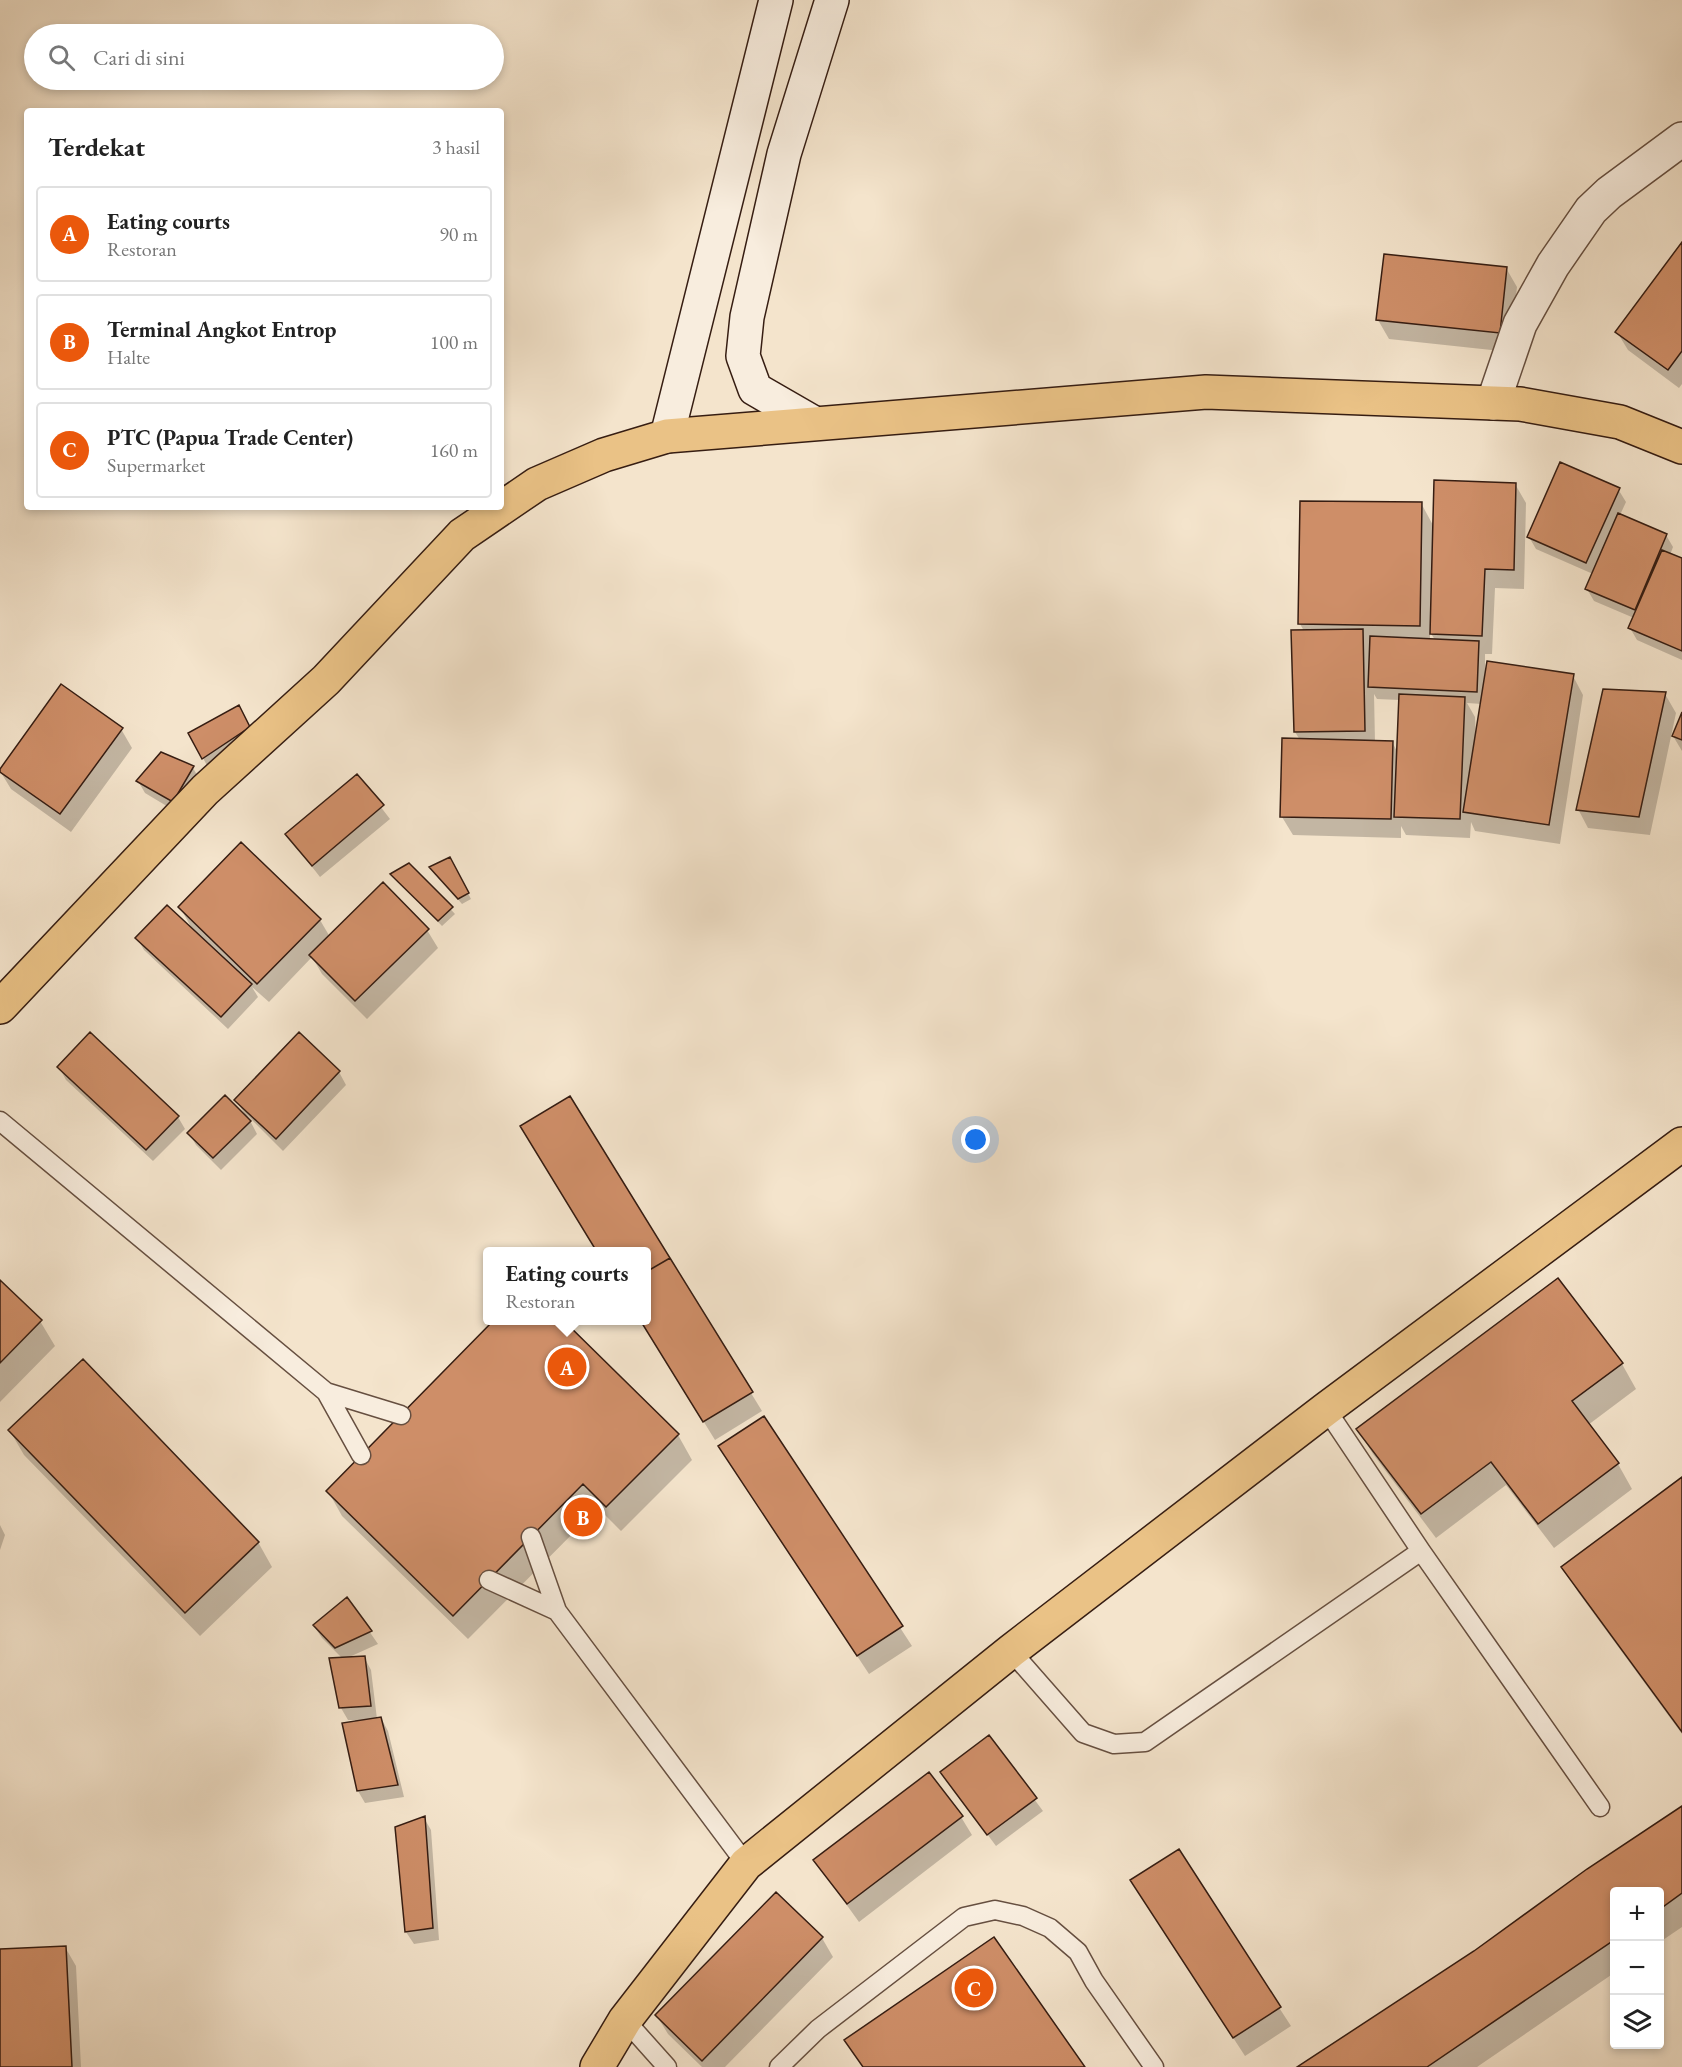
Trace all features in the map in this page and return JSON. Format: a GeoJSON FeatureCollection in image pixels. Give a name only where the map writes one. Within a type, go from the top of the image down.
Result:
{"type":"FeatureCollection","features":[{"type":"Feature","properties":{"kind":"highway"},"geometry":{"type":"LineString","coordinates":[[504,507],[537,484],[604,455],[667,436],[1206,392],[1520,404],[1620,422],[1682,447]]}},
{"type":"Feature","properties":{"kind":"highway"},"geometry":{"type":"LineString","coordinates":[[0,1007],[206,790],[326,680],[462,536],[500,510]]}},
{"type":"Feature","properties":{"kind":"highway"},"geometry":{"type":"LineString","coordinates":[[597,2067],[625,2020],[746,1864],[1011,1651],[1326,1409],[1682,1144]]}},
{"type":"Feature","properties":{"kind":"street"},"geometry":{"type":"LineString","coordinates":[[667,436],[776,0]]}},
{"type":"Feature","properties":{"kind":"street"},"geometry":{"type":"LineString","coordinates":[[814,423],[755,389],[743,356],[747,316],[784,154],[832,0]]}},
{"type":"Feature","properties":{"kind":"street"},"geometry":{"type":"LineString","coordinates":[[1493,403],[1520,324],[1553,266],[1591,210],[1609,193],[1682,139]]}},
{"type":"Feature","properties":{"kind":"lane"},"geometry":{"type":"LineString","coordinates":[[0,1121],[326,1392],[362,1455]]}},
{"type":"Feature","properties":{"kind":"lane"},"geometry":{"type":"LineString","coordinates":[[326,1392],[401,1415]]}},
{"type":"Feature","properties":{"kind":"lane"},"geometry":{"type":"LineString","coordinates":[[1326,1409],[1420,1551],[1600,1807]]}},
{"type":"Feature","properties":{"kind":"lane"},"geometry":{"type":"LineString","coordinates":[[531,1537],[557,1611],[746,1864]]}},
{"type":"Feature","properties":{"kind":"lane"},"geometry":{"type":"LineString","coordinates":[[1011,1651],[1083,1733],[1114,1744],[1145,1742],[1420,1551]]}},
{"type":"Feature","properties":{"kind":"lane"},"geometry":{"type":"LineString","coordinates":[[489,1580],[557,1611]]}},
{"type":"Feature","properties":{"kind":"lane"},"geometry":{"type":"LineString","coordinates":[[779,2067],[818,2029],[964,1917],[995,1910],[1023,1916],[1050,1928],[1078,1952],[1094,1981],[1154,2067]]}},
{"type":"Feature","properties":{"kind":"lane"},"geometry":{"type":"LineString","coordinates":[[625,2020],[667,2067]]}},
{"type":"Feature","properties":{"kind":"building"},"geometry":{"type":"Polygon","coordinates":[[[1682,242],[1682,351],[1668,370],[1615,332],[1682,242]]]}},
{"type":"Feature","properties":{"kind":"building"},"geometry":{"type":"Polygon","coordinates":[[[1384,254],[1507,267],[1500,333],[1376,320],[1384,254]]]}},
{"type":"Feature","properties":{"kind":"building"},"geometry":{"type":"Polygon","coordinates":[[[1560,462],[1620,488],[1586,563],[1527,537],[1560,462]]]}},
{"type":"Feature","properties":{"kind":"building"},"geometry":{"type":"Polygon","coordinates":[[[1434,480],[1516,483],[1514,570],[1485,569],[1482,636],[1430,634],[1434,480]]]}},
{"type":"Feature","properties":{"kind":"building"},"geometry":{"type":"Polygon","coordinates":[[[1300,501],[1422,502],[1420,626],[1298,624],[1300,501]]]}},
{"type":"Feature","properties":{"kind":"building"},"geometry":{"type":"Polygon","coordinates":[[[1618,513],[1667,534],[1635,610],[1585,589],[1618,513]]]}},
{"type":"Feature","properties":{"kind":"building"},"geometry":{"type":"Polygon","coordinates":[[[1662,550],[1682,558],[1682,651],[1628,628],[1662,550]]]}},
{"type":"Feature","properties":{"kind":"building"},"geometry":{"type":"Polygon","coordinates":[[[1363,629],[1365,731],[1294,732],[1291,630],[1363,629]]]}},
{"type":"Feature","properties":{"kind":"building"},"geometry":{"type":"Polygon","coordinates":[[[1370,636],[1479,641],[1477,692],[1368,687],[1370,636]]]}},
{"type":"Feature","properties":{"kind":"building"},"geometry":{"type":"Polygon","coordinates":[[[1487,661],[1574,674],[1549,825],[1463,812],[1487,661]]]}},
{"type":"Feature","properties":{"kind":"building"},"geometry":{"type":"Polygon","coordinates":[[[61,684],[123,728],[60,814],[0,772],[0,769],[61,684]]]}},
{"type":"Feature","properties":{"kind":"building"},"geometry":{"type":"Polygon","coordinates":[[[1603,689],[1666,692],[1639,817],[1576,810],[1603,689]]]}},
{"type":"Feature","properties":{"kind":"building"},"geometry":{"type":"Polygon","coordinates":[[[1399,694],[1465,697],[1460,819],[1394,817],[1399,694]]]}},
{"type":"Feature","properties":{"kind":"building"},"geometry":{"type":"Polygon","coordinates":[[[239,705],[250,727],[202,759],[188,733],[239,705]]]}},
{"type":"Feature","properties":{"kind":"building"},"geometry":{"type":"Polygon","coordinates":[[[1682,712],[1682,740],[1672,736],[1682,712]]]}},
{"type":"Feature","properties":{"kind":"building"},"geometry":{"type":"Polygon","coordinates":[[[1282,738],[1393,741],[1391,819],[1280,817],[1282,738]]]}},
{"type":"Feature","properties":{"kind":"building"},"geometry":{"type":"Polygon","coordinates":[[[161,752],[194,766],[173,802],[136,781],[161,752]]]}},
{"type":"Feature","properties":{"kind":"building"},"geometry":{"type":"Polygon","coordinates":[[[357,774],[384,805],[312,866],[285,834],[357,774]]]}},
{"type":"Feature","properties":{"kind":"building"},"geometry":{"type":"Polygon","coordinates":[[[241,842],[321,919],[257,984],[178,907],[241,842]]]}},
{"type":"Feature","properties":{"kind":"building"},"geometry":{"type":"Polygon","coordinates":[[[450,857],[469,893],[458,899],[429,867],[450,857]]]}},
{"type":"Feature","properties":{"kind":"building"},"geometry":{"type":"Polygon","coordinates":[[[409,863],[453,907],[438,921],[390,874],[409,863]]]}},
{"type":"Feature","properties":{"kind":"building"},"geometry":{"type":"Polygon","coordinates":[[[383,882],[429,929],[355,1001],[309,955],[383,882]]]}},
{"type":"Feature","properties":{"kind":"building"},"geometry":{"type":"Polygon","coordinates":[[[167,905],[252,984],[221,1017],[135,938],[167,905]]]}},
{"type":"Feature","properties":{"kind":"building"},"geometry":{"type":"Polygon","coordinates":[[[90,1032],[179,1116],[146,1150],[57,1067],[90,1032]]]}},
{"type":"Feature","properties":{"kind":"building"},"geometry":{"type":"Polygon","coordinates":[[[299,1032],[340,1071],[276,1139],[234,1100],[299,1032]]]}},
{"type":"Feature","properties":{"kind":"building"},"geometry":{"type":"Polygon","coordinates":[[[225,1095],[251,1121],[213,1158],[187,1133],[225,1095]]]}},
{"type":"Feature","properties":{"kind":"building"},"geometry":{"type":"Polygon","coordinates":[[[570,1096],[670,1258],[651,1269],[651,1247],[594,1247],[520,1126],[570,1096]]]}},
{"type":"Feature","properties":{"kind":"building"},"geometry":{"type":"Polygon","coordinates":[[[670,1258],[753,1392],[703,1422],[643,1325],[651,1325],[651,1269],[670,1258]]]}},
{"type":"Feature","properties":{"kind":"building"},"geometry":{"type":"Polygon","coordinates":[[[1558,1278],[1623,1363],[1572,1401],[1619,1463],[1538,1524],[1491,1462],[1421,1514],[1356,1429],[1558,1278]]]}},
{"type":"Feature","properties":{"kind":"building"},"geometry":{"type":"Polygon","coordinates":[[[0,1280],[42,1320],[0,1363],[0,1280]]]}},
{"type":"Feature","properties":{"kind":"building"},"geometry":{"type":"Polygon","coordinates":[[[489,1325],[568,1325],[679,1434],[606,1507],[583,1484],[453,1616],[326,1491],[489,1325]]]}},
{"type":"Feature","properties":{"kind":"building"},"geometry":{"type":"Polygon","coordinates":[[[83,1359],[259,1542],[185,1613],[8,1430],[83,1359]]]}},
{"type":"Feature","properties":{"kind":"building"},"geometry":{"type":"Polygon","coordinates":[[[764,1416],[903,1626],[857,1656],[718,1446],[764,1416]]]}},
{"type":"Feature","properties":{"kind":"building"},"geometry":{"type":"Polygon","coordinates":[[[1682,1477],[1682,1732],[1561,1567],[1682,1477]]]}},
{"type":"Feature","properties":{"kind":"building"},"geometry":{"type":"Polygon","coordinates":[[[347,1597],[372,1631],[335,1648],[313,1625],[347,1597]]]}},
{"type":"Feature","properties":{"kind":"building"},"geometry":{"type":"Polygon","coordinates":[[[365,1656],[371,1706],[339,1708],[329,1658],[365,1656]]]}},
{"type":"Feature","properties":{"kind":"building"},"geometry":{"type":"Polygon","coordinates":[[[381,1717],[398,1785],[357,1791],[342,1723],[381,1717]]]}},
{"type":"Feature","properties":{"kind":"building"},"geometry":{"type":"Polygon","coordinates":[[[989,1735],[1037,1798],[987,1835],[940,1772],[989,1735]]]}},
{"type":"Feature","properties":{"kind":"building"},"geometry":{"type":"Polygon","coordinates":[[[929,1772],[963,1816],[847,1904],[813,1860],[929,1772]]]}},
{"type":"Feature","properties":{"kind":"building"},"geometry":{"type":"Polygon","coordinates":[[[1682,1806],[1682,1893],[1664,1906],[1664,1887],[1610,1887],[1610,1943],[1427,2067],[1297,2067],[1474,1951],[1587,1869],[1682,1806]]]}},
{"type":"Feature","properties":{"kind":"building"},"geometry":{"type":"Polygon","coordinates":[[[425,1816],[433,1928],[405,1932],[395,1827],[425,1816]]]}},
{"type":"Feature","properties":{"kind":"building"},"geometry":{"type":"Polygon","coordinates":[[[1179,1849],[1281,2007],[1233,2038],[1130,1880],[1179,1849]]]}},
{"type":"Feature","properties":{"kind":"building"},"geometry":{"type":"Polygon","coordinates":[[[776,1892],[823,1937],[702,2061],[655,2015],[776,1892]]]}},
{"type":"Feature","properties":{"kind":"building"},"geometry":{"type":"Polygon","coordinates":[[[994,1937],[1085,2067],[863,2067],[844,2040],[994,1937]]]}},
{"type":"Feature","properties":{"kind":"building"},"geometry":{"type":"Polygon","coordinates":[[[66,1946],[72,2067],[0,2067],[0,1949],[66,1946]]]}},
{"type":"Feature","properties":{"kind":"place","name":"Eating courts"},"geometry":{"type":"Point","coordinates":[567,1367]}},
{"type":"Feature","properties":{"kind":"place","name":"Terminal Angkot Entrop"},"geometry":{"type":"Point","coordinates":[583,1517]}},
{"type":"Feature","properties":{"kind":"place","name":"PTC (Papua Trade Center)"},"geometry":{"type":"Point","coordinates":[974,1988]}}]}
